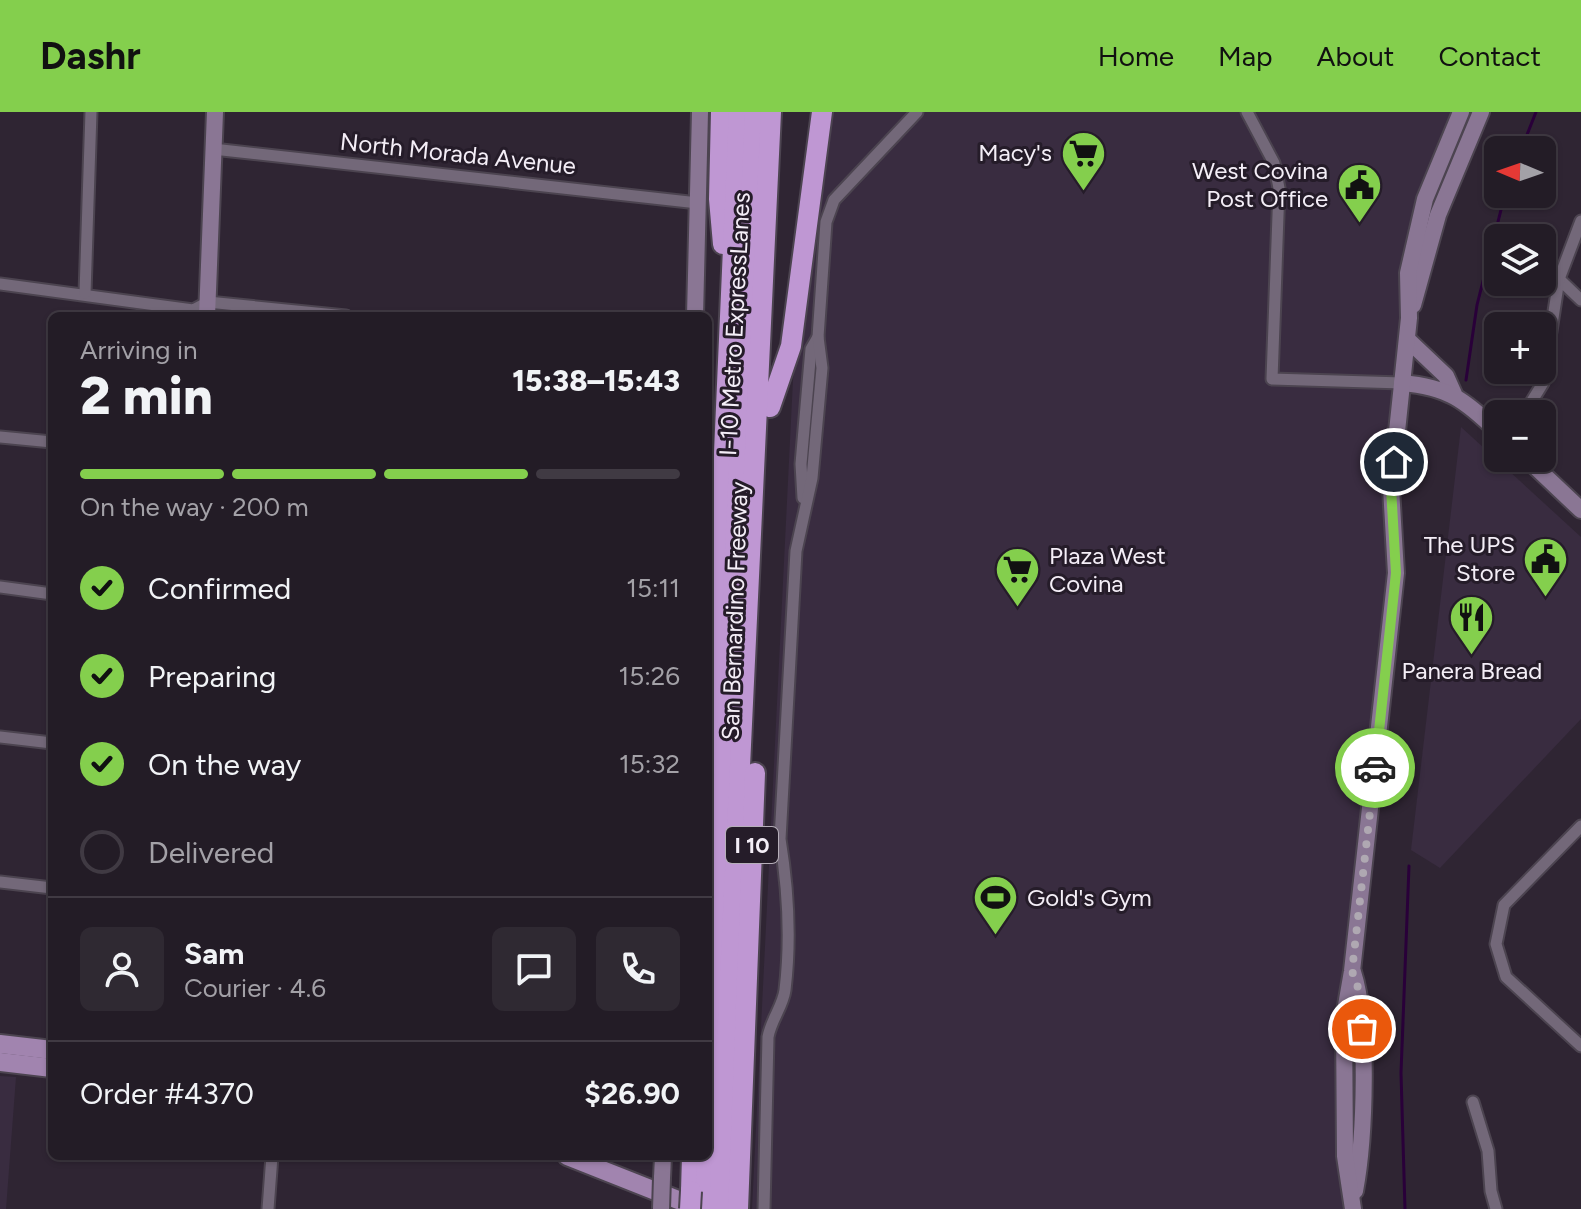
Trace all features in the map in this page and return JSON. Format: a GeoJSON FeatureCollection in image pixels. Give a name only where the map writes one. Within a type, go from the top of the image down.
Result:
{"type":"FeatureCollection","features":[{"type":"Feature","properties":{"kind":"highway"},"geometry":{"type":"LineString","coordinates":[[721,112],[719,199],[730,337]]}},
{"type":"Feature","properties":{"kind":"highway","name":"San Bernardino Freeway"},"geometry":{"type":"LineString","coordinates":[[712,684],[739,112]]}},
{"type":"Feature","properties":{"kind":"highway","name":"I-10 Metro ExpressLanes"},"geometry":{"type":"LineString","coordinates":[[712,1057],[755,112]]}},
{"type":"Feature","properties":{"kind":"highway","name":"I-10 Metro ExpressLanes"},"geometry":{"type":"LineString","coordinates":[[712,1151],[771,112]]}},
{"type":"Feature","properties":{"kind":"highway","name":"San Bernardino Freeway"},"geometry":{"type":"LineString","coordinates":[[709,1204],[770,407],[782,112]]}},
{"type":"Feature","properties":{"kind":"highway"},"geometry":{"type":"LineString","coordinates":[[770,407],[791,346],[822,112]]}},
{"type":"Feature","properties":{"kind":"highway"},"geometry":{"type":"LineString","coordinates":[[693,1160],[709,1204]]}},
{"type":"Feature","properties":{"kind":"highway"},"geometry":{"type":"LineString","coordinates":[[707,1160],[709,1204]]}},
{"type":"Feature","properties":{"kind":"highway","name":"I-10 Metro ExpressLanes"},"geometry":{"type":"LineString","coordinates":[[709,1204],[711,1160]]}},
{"type":"Feature","properties":{"kind":"main road"},"geometry":{"type":"LineString","coordinates":[[0,1044],[48,1050]]}},
{"type":"Feature","properties":{"kind":"main road"},"geometry":{"type":"LineString","coordinates":[[0,1062],[48,1068]]}},
{"type":"Feature","properties":{"kind":"main road"},"geometry":{"type":"LineString","coordinates":[[579,1160],[709,1204]]}},
{"type":"Feature","properties":{"kind":"street"},"geometry":{"type":"LineString","coordinates":[[85,293],[91,112]]}},
{"type":"Feature","properties":{"kind":"street"},"geometry":{"type":"LineString","coordinates":[[208,309],[215,112]]}},
{"type":"Feature","properties":{"kind":"street"},"geometry":{"type":"LineString","coordinates":[[695,312],[700,112]]}},
{"type":"Feature","properties":{"kind":"street"},"geometry":{"type":"LineString","coordinates":[[764,1209],[768,1037],[771,1018],[784,994],[788,872],[780,837],[796,551],[803,506],[801,464],[811,349],[818,337],[826,222],[834,200],[917,112]]}},
{"type":"Feature","properties":{"kind":"street"},"geometry":{"type":"LineString","coordinates":[[1247,112],[1274,163],[1279,188],[1272,379],[1432,386],[1454,394],[1484,420]]}},
{"type":"Feature","properties":{"kind":"street"},"geometry":{"type":"LineString","coordinates":[[1354,1200],[1345,1156],[1345,1000],[1352,971],[1396,573],[1391,488],[1409,318],[1408,273],[1425,199],[1461,112]]}},
{"type":"Feature","properties":{"kind":"street"},"geometry":{"type":"LineString","coordinates":[[1409,318],[1438,215],[1481,112]]}},
{"type":"Feature","properties":{"kind":"street","name":"North Morada Avenue"},"geometry":{"type":"LineString","coordinates":[[213,149],[698,203]]}},
{"type":"Feature","properties":{"kind":"street"},"geometry":{"type":"LineString","coordinates":[[1533,400],[1543,383],[1559,279],[1581,221]]}},
{"type":"Feature","properties":{"kind":"street"},"geometry":{"type":"LineString","coordinates":[[1559,279],[1581,300]]}},
{"type":"Feature","properties":{"kind":"street"},"geometry":{"type":"LineString","coordinates":[[0,284],[85,293],[193,310],[267,312]]}},
{"type":"Feature","properties":{"kind":"street"},"geometry":{"type":"LineString","coordinates":[[1407,339],[1446,376],[1454,394]]}},
{"type":"Feature","properties":{"kind":"street"},"geometry":{"type":"LineString","coordinates":[[0,437],[48,442]]}},
{"type":"Feature","properties":{"kind":"street"},"geometry":{"type":"LineString","coordinates":[[1541,472],[1581,510]]}},
{"type":"Feature","properties":{"kind":"street"},"geometry":{"type":"LineString","coordinates":[[0,587],[48,593]]}},
{"type":"Feature","properties":{"kind":"street"},"geometry":{"type":"LineString","coordinates":[[0,737],[48,743]]}},
{"type":"Feature","properties":{"kind":"street"},"geometry":{"type":"LineString","coordinates":[[1581,826],[1504,905],[1496,944],[1506,977],[1581,1046]]}},
{"type":"Feature","properties":{"kind":"street"},"geometry":{"type":"LineString","coordinates":[[0,882],[48,888]]}},
{"type":"Feature","properties":{"kind":"street"},"geometry":{"type":"LineString","coordinates":[[1352,971],[1362,999],[1362,1127],[1354,1200]]}},
{"type":"Feature","properties":{"kind":"street"},"geometry":{"type":"LineString","coordinates":[[1344,1033],[1352,1036],[1353,1114],[1362,1127]]}},
{"type":"Feature","properties":{"kind":"street"},"geometry":{"type":"LineString","coordinates":[[1473,1102],[1488,1151],[1491,1191],[1496,1209]]}},
{"type":"Feature","properties":{"kind":"street"},"geometry":{"type":"LineString","coordinates":[[268,1209],[272,1160]]}},
{"type":"Feature","properties":{"kind":"street"},"geometry":{"type":"LineString","coordinates":[[661,1209],[663,1160]]}},
{"type":"Feature","properties":{"kind":"shaded area","name":"Plaza West Covina"},"geometry":{"type":"Polygon","coordinates":[[[822,112],[1461,112],[1425,199],[1402,383],[1396,573],[1349,1018],[1353,1209],[752,1209],[793,380],[822,112]]]}},
{"type":"Feature","properties":{"kind":"shaded area"},"geometry":{"type":"Polygon","coordinates":[[[1461,427],[1484,448],[1484,472],[1510,472],[1581,537],[1581,719],[1440,868],[1411,850],[1461,427]]]}},
{"type":"Feature","properties":{"kind":"shaded area"},"geometry":{"type":"Polygon","coordinates":[[[0,1076],[16,1077],[6,1209],[0,1209],[0,1076]]]}},
{"type":"Feature","properties":{"kind":"waterway"},"geometry":{"type":"LineString","coordinates":[[1527,136],[1536,112]]}},
{"type":"Feature","properties":{"kind":"waterway"},"geometry":{"type":"LineString","coordinates":[[1466,380],[1477,305],[1501,208]]}},
{"type":"Feature","properties":{"kind":"waterway"},"geometry":{"type":"LineString","coordinates":[[1405,1209],[1401,1073],[1409,866]]}},
{"type":"Feature","properties":{"kind":"way so far"},"geometry":{"type":"LineString","coordinates":[[1362,1029],[1362,999],[1352,971],[1375,768]]}},
{"type":"Feature","properties":{"kind":"place","name":"Macy's"},"geometry":{"type":"Point","coordinates":[1083,192]}},
{"type":"Feature","properties":{"kind":"place","name":"West Covina Post Office"},"geometry":{"type":"Point","coordinates":[1359,224]}},
{"type":"Feature","properties":{"kind":"place","name":"The UPS Store"},"geometry":{"type":"Point","coordinates":[1546,598]}},
{"type":"Feature","properties":{"kind":"place","name":"Plaza West Covina"},"geometry":{"type":"Point","coordinates":[1018,609]}},
{"type":"Feature","properties":{"kind":"place","name":"Panera Bread"},"geometry":{"type":"Point","coordinates":[1472,656]}},
{"type":"Feature","properties":{"kind":"place","name":"Gold's Gym"},"geometry":{"type":"Point","coordinates":[996,937]}},
{"type":"Feature","properties":{"kind":"route"},"geometry":{"type":"LineString","coordinates":[[1375,768],[1396,573],[1391,488],[1394,462]]}}]}
